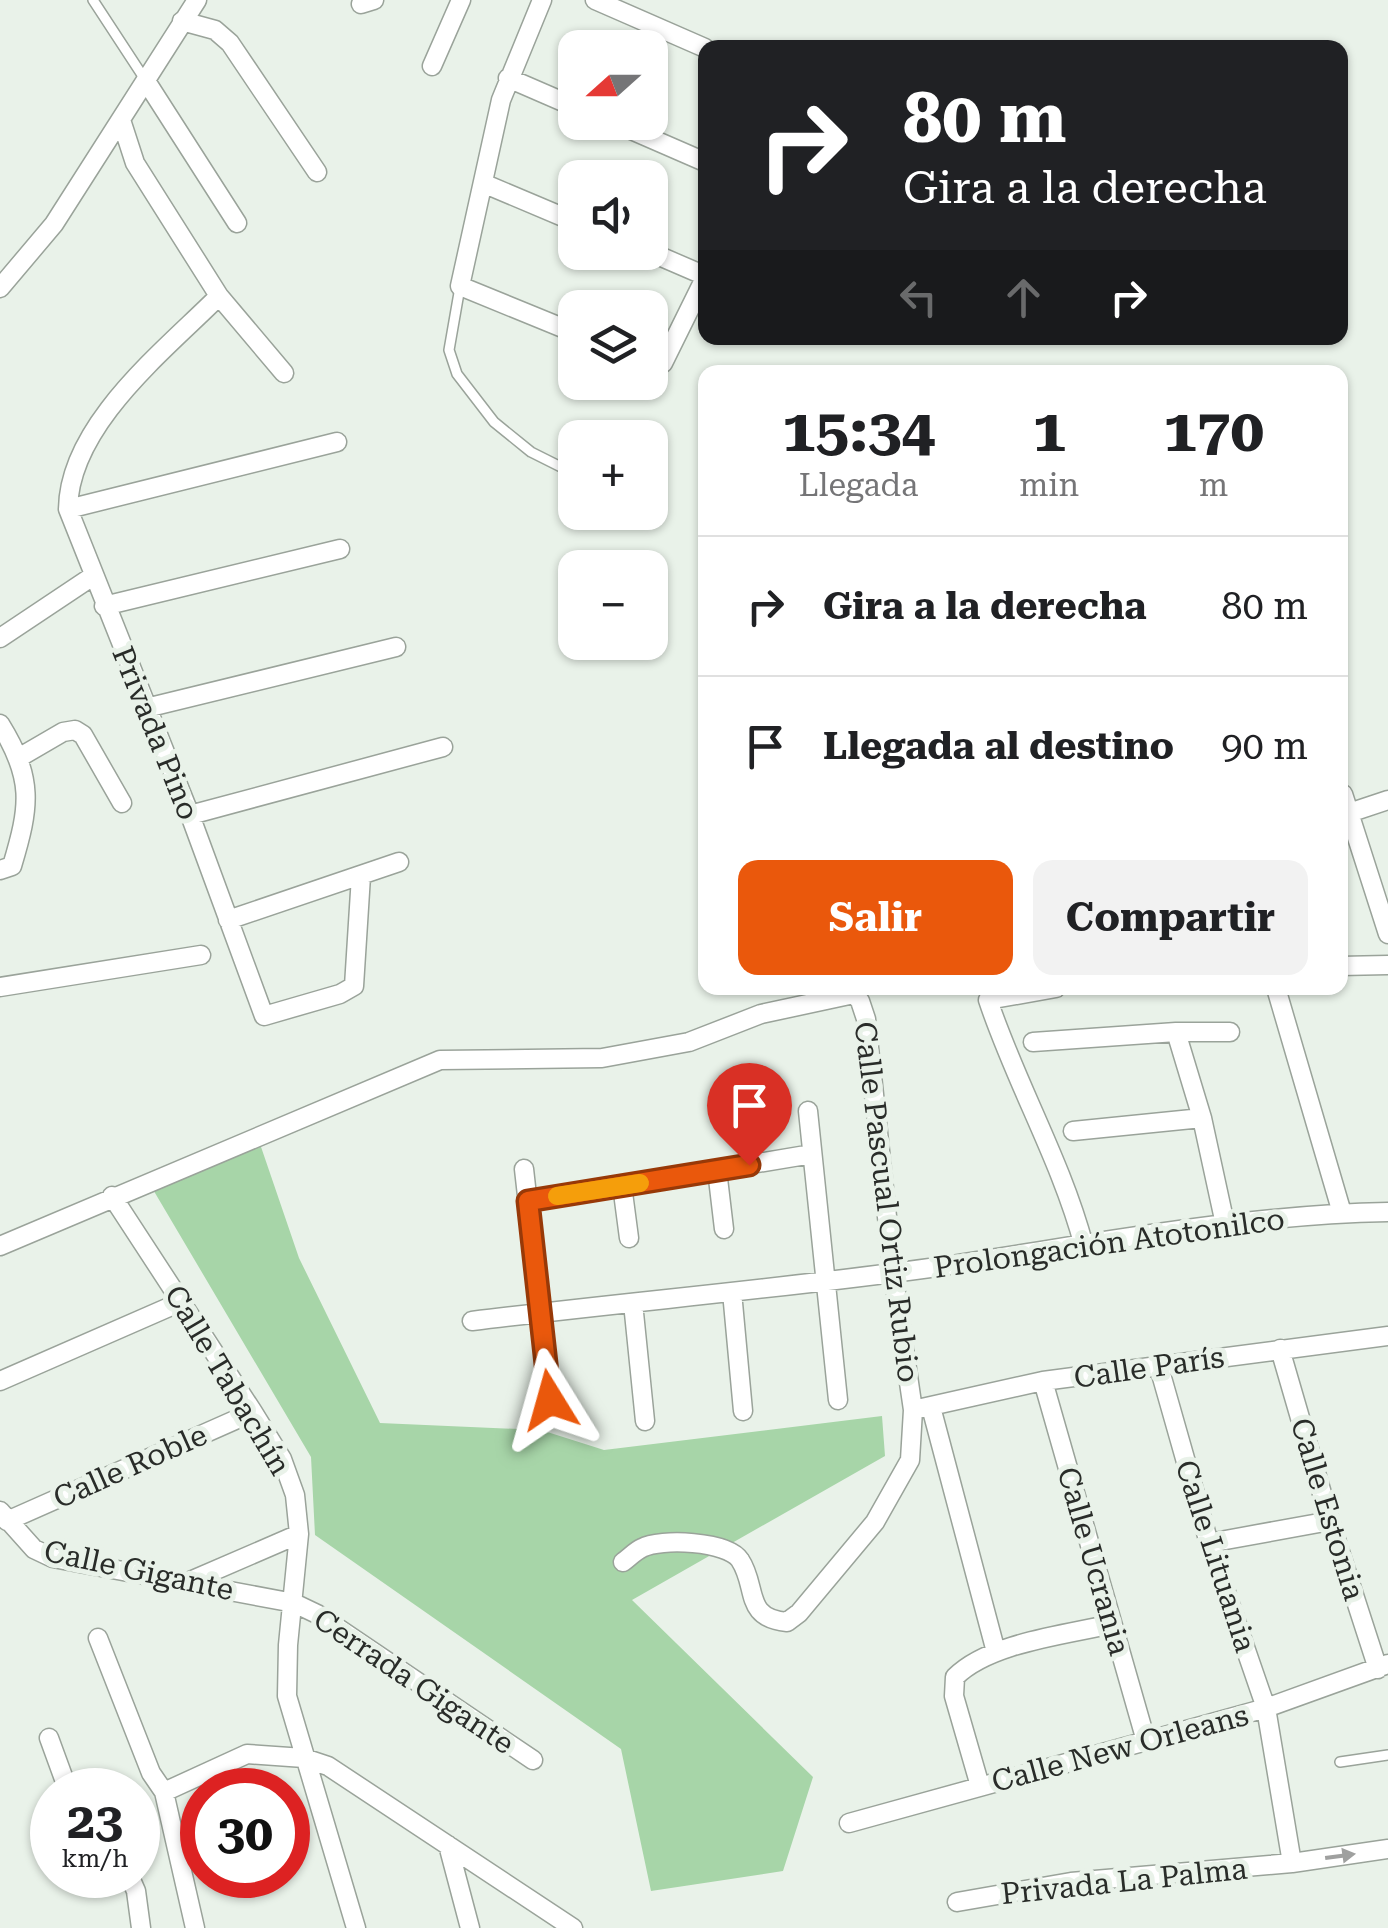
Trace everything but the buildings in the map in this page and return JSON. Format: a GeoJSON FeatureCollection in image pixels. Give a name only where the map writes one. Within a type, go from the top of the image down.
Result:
{"type":"FeatureCollection","features":[{"type":"Feature","properties":{"kind":"street"},"geometry":{"type":"LineString","coordinates":[[0,288],[54,224],[197,0]]}},
{"type":"Feature","properties":{"kind":"street"},"geometry":{"type":"LineString","coordinates":[[432,66],[462,0]]}},
{"type":"Feature","properties":{"kind":"street"},"geometry":{"type":"LineString","coordinates":[[542,0],[508,78],[495,122],[485,184],[460,286],[558,326]]}},
{"type":"Feature","properties":{"kind":"street"},"geometry":{"type":"LineString","coordinates":[[594,0],[698,45]]}},
{"type":"Feature","properties":{"kind":"street"},"geometry":{"type":"LineString","coordinates":[[182,21],[215,30],[230,43],[317,172]]}},
{"type":"Feature","properties":{"kind":"street"},"geometry":{"type":"LineString","coordinates":[[508,78],[558,99]]}},
{"type":"Feature","properties":{"kind":"street"},"geometry":{"type":"LineString","coordinates":[[146,81],[237,223]]}},
{"type":"Feature","properties":{"kind":"street"},"geometry":{"type":"LineString","coordinates":[[122,123],[136,163],[219,296],[284,373]]}},
{"type":"Feature","properties":{"kind":"street"},"geometry":{"type":"LineString","coordinates":[[654,140],[698,159]]}},
{"type":"Feature","properties":{"kind":"street"},"geometry":{"type":"LineString","coordinates":[[485,184],[558,215]]}},
{"type":"Feature","properties":{"kind":"street"},"geometry":{"type":"LineString","coordinates":[[668,260],[698,273]]}},
{"type":"Feature","properties":{"kind":"street"},"geometry":{"type":"LineString","coordinates":[[668,353],[698,292]]}},
{"type":"Feature","properties":{"kind":"street"},"geometry":{"type":"LineString","coordinates":[[219,296],[114,402],[75,470],[68,509],[336,442]]}},
{"type":"Feature","properties":{"kind":"street","name":"Privada Pino"},"geometry":{"type":"LineString","coordinates":[[68,509],[190,815],[264,1016],[340,994],[354,986],[362,876]]}},
{"type":"Feature","properties":{"kind":"street"},"geometry":{"type":"LineString","coordinates":[[104,606],[340,548]]}},
{"type":"Feature","properties":{"kind":"street"},"geometry":{"type":"LineString","coordinates":[[0,638],[93,576]]}},
{"type":"Feature","properties":{"kind":"street"},"geometry":{"type":"LineString","coordinates":[[146,708],[396,647]]}},
{"type":"Feature","properties":{"kind":"street"},"geometry":{"type":"LineString","coordinates":[[0,724],[20,757],[26,820],[12,866],[0,870]]}},
{"type":"Feature","properties":{"kind":"street"},"geometry":{"type":"LineString","coordinates":[[20,757],[63,732],[75,730],[83,734],[122,803]]}},
{"type":"Feature","properties":{"kind":"street"},"geometry":{"type":"LineString","coordinates":[[190,815],[444,747]]}},
{"type":"Feature","properties":{"kind":"street"},"geometry":{"type":"LineString","coordinates":[[1348,803],[1388,800]]}},
{"type":"Feature","properties":{"kind":"street"},"geometry":{"type":"LineString","coordinates":[[1348,809],[1388,934]]}},
{"type":"Feature","properties":{"kind":"street"},"geometry":{"type":"LineString","coordinates":[[228,920],[399,862]]}},
{"type":"Feature","properties":{"kind":"street"},"geometry":{"type":"LineString","coordinates":[[0,988],[201,955]]}},
{"type":"Feature","properties":{"kind":"street"},"geometry":{"type":"LineString","coordinates":[[1348,966],[1388,965]]}},
{"type":"Feature","properties":{"kind":"street","name":"Calle Pascual Ortiz Rubio"},"geometry":{"type":"LineString","coordinates":[[112,1196],[440,1060],[602,1058],[689,1042],[761,1014],[849,995]]}},
{"type":"Feature","properties":{"kind":"street","name":"Calle Pascual Ortiz Rubio"},"geometry":{"type":"LineString","coordinates":[[855,995],[866,1019],[893,1273],[922,1408]]}},
{"type":"Feature","properties":{"kind":"street"},"geometry":{"type":"LineString","coordinates":[[1016,995],[988,1000],[1008,1058],[1071,1198],[1084,1246]]}},
{"type":"Feature","properties":{"kind":"street"},"geometry":{"type":"LineString","coordinates":[[1278,995],[1342,1213]]}},
{"type":"Feature","properties":{"kind":"street"},"geometry":{"type":"LineString","coordinates":[[1176,1032],[1202,1118],[1225,1224]]}},
{"type":"Feature","properties":{"kind":"street"},"geometry":{"type":"LineString","coordinates":[[1033,1042],[1230,1032]]}},
{"type":"Feature","properties":{"kind":"street"},"geometry":{"type":"LineString","coordinates":[[808,1111],[838,1400]]}},
{"type":"Feature","properties":{"kind":"street"},"geometry":{"type":"LineString","coordinates":[[1073,1131],[1202,1118]]}},
{"type":"Feature","properties":{"kind":"street"},"geometry":{"type":"LineString","coordinates":[[528,1201],[812,1154]]}},
{"type":"Feature","properties":{"kind":"street"},"geometry":{"type":"LineString","coordinates":[[524,1168],[550,1400]]}},
{"type":"Feature","properties":{"kind":"street"},"geometry":{"type":"LineString","coordinates":[[717,1170],[724,1229]]}},
{"type":"Feature","properties":{"kind":"street"},"geometry":{"type":"LineString","coordinates":[[622,1186],[629,1238]]}},
{"type":"Feature","properties":{"kind":"street"},"geometry":{"type":"LineString","coordinates":[[0,1246],[112,1196]]}},
{"type":"Feature","properties":{"kind":"street","name":"Calle Tabachín"},"geometry":{"type":"LineString","coordinates":[[112,1196],[282,1459],[294,1496],[299,1534],[287,1696],[356,1928]]}},
{"type":"Feature","properties":{"kind":"street","name":"Prolongación Atotonilco"},"geometry":{"type":"LineString","coordinates":[[472,1321],[893,1273],[1225,1224],[1388,1212]]}},
{"type":"Feature","properties":{"kind":"street"},"geometry":{"type":"LineString","coordinates":[[732,1292],[743,1411]]}},
{"type":"Feature","properties":{"kind":"street"},"geometry":{"type":"LineString","coordinates":[[0,1381],[182,1301]]}},
{"type":"Feature","properties":{"kind":"street"},"geometry":{"type":"LineString","coordinates":[[633,1303],[645,1420]]}},
{"type":"Feature","properties":{"kind":"street","name":"Calle París"},"geometry":{"type":"LineString","coordinates":[[922,1408],[1043,1380],[1388,1336]]}},
{"type":"Feature","properties":{"kind":"street","name":"Calle Estonia"},"geometry":{"type":"LineString","coordinates":[[1280,1349],[1330,1521],[1383,1666]]}},
{"type":"Feature","properties":{"kind":"street","name":"Calle Lituania"},"geometry":{"type":"LineString","coordinates":[[1159,1367],[1210,1543],[1266,1708],[1292,1863]]}},
{"type":"Feature","properties":{"kind":"street","name":"Calle Ucrania"},"geometry":{"type":"LineString","coordinates":[[1043,1380],[1146,1741]]}},
{"type":"Feature","properties":{"kind":"street"},"geometry":{"type":"LineString","coordinates":[[623,1562],[644,1546],[680,1541],[730,1551],[740,1559],[757,1609],[771,1620],[788,1622],[875,1522],[910,1460],[922,1408]]}},
{"type":"Feature","properties":{"kind":"street"},"geometry":{"type":"LineString","coordinates":[[922,1408],[996,1652]]}},
{"type":"Feature","properties":{"kind":"street","name":"Calle Roble"},"geometry":{"type":"LineString","coordinates":[[3,1516],[253,1412]]}},
{"type":"Feature","properties":{"kind":"street","name":"Calle Gigante"},"geometry":{"type":"LineString","coordinates":[[3,1516],[34,1549],[52,1558],[294,1603]]}},
{"type":"Feature","properties":{"kind":"street"},"geometry":{"type":"LineString","coordinates":[[1210,1543],[1330,1521]]}},
{"type":"Feature","properties":{"kind":"street"},"geometry":{"type":"LineString","coordinates":[[188,1583],[299,1534]]}},
{"type":"Feature","properties":{"kind":"street","name":"Cerrada Gigante"},"geometry":{"type":"LineString","coordinates":[[294,1603],[317,1614],[533,1760]]}},
{"type":"Feature","properties":{"kind":"street"},"geometry":{"type":"LineString","coordinates":[[980,1786],[954,1696],[954,1677],[970,1662],[996,1652],[1112,1624]]}},
{"type":"Feature","properties":{"kind":"street"},"geometry":{"type":"LineString","coordinates":[[98,1638],[152,1772],[164,1792],[195,1928]]}},
{"type":"Feature","properties":{"kind":"street","name":"Calle New Orleans"},"geometry":{"type":"LineString","coordinates":[[848,1823],[1266,1708],[1383,1666]]}},
{"type":"Feature","properties":{"kind":"street"},"geometry":{"type":"LineString","coordinates":[[50,1738],[60,1768]]}},
{"type":"Feature","properties":{"kind":"street"},"geometry":{"type":"LineString","coordinates":[[164,1792],[246,1754],[304,1758],[328,1766],[573,1928]]}},
{"type":"Feature","properties":{"kind":"street"},"geometry":{"type":"LineString","coordinates":[[448,1845],[470,1928]]}},
{"type":"Feature","properties":{"kind":"street","name":"Privada La Palma"},"geometry":{"type":"LineString","coordinates":[[957,1902],[1071,1882],[1292,1863],[1388,1849]]}},
{"type":"Feature","properties":{"kind":"street"},"geometry":{"type":"LineString","coordinates":[[137,1898],[141,1928]]}},
{"type":"Feature","properties":{"kind":"lane"},"geometry":{"type":"LineString","coordinates":[[93,0],[146,81]]}},
{"type":"Feature","properties":{"kind":"lane"},"geometry":{"type":"LineString","coordinates":[[460,286],[450,350],[458,374],[494,422],[531,452],[558,466]]}},
{"type":"Feature","properties":{"kind":"lane"},"geometry":{"type":"LineString","coordinates":[[1340,1762],[1388,1755]]}},
{"type":"Feature","properties":{"kind":"green space"},"geometry":{"type":"Polygon","coordinates":[[[259,1141],[299,1258],[380,1423],[541,1430],[604,1450],[882,1416],[885,1456],[632,1600],[813,1777],[783,1871],[651,1891],[621,1749],[315,1535],[311,1457],[145,1176],[259,1141]]]}},
{"type":"Feature","properties":{"kind":"slow traffic"},"geometry":{"type":"LineString","coordinates":[[557,1196],[640,1183]]}},
{"type":"Feature","properties":{"kind":"route"},"geometry":{"type":"LineString","coordinates":[[550,1400],[528,1201],[749,1165]]}}]}
